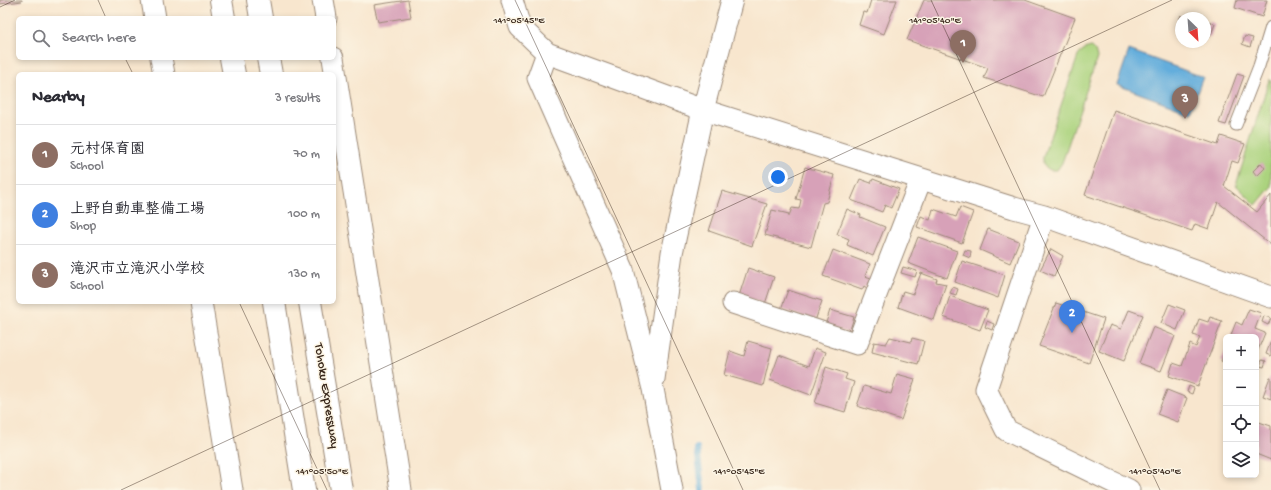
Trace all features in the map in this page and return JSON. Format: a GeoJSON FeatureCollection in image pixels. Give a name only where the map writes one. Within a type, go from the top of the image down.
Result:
{"type":"FeatureCollection","features":[{"type":"Feature","properties":{"kind":"highway"},"geometry":{"type":"LineString","coordinates":[[221,0],[224,16]]}},
{"type":"Feature","properties":{"kind":"highway"},"geometry":{"type":"LineString","coordinates":[[258,0],[261,16]]}},
{"type":"Feature","properties":{"kind":"highway"},"geometry":{"type":"LineString","coordinates":[[231,60],[234,72]]}},
{"type":"Feature","properties":{"kind":"highway"},"geometry":{"type":"LineString","coordinates":[[268,60],[271,72]]}},
{"type":"Feature","properties":{"kind":"highway"},"geometry":{"type":"LineString","coordinates":[[274,304],[304,490]]}},
{"type":"Feature","properties":{"kind":"highway","name":"Tohoku Expressway"},"geometry":{"type":"LineString","coordinates":[[310,304],[342,490]]}},
{"type":"Feature","properties":{"kind":"street"},"geometry":{"type":"LineString","coordinates":[[152,0],[155,16]]}},
{"type":"Feature","properties":{"kind":"street"},"geometry":{"type":"LineString","coordinates":[[323,0],[326,16]]}},
{"type":"Feature","properties":{"kind":"street"},"geometry":{"type":"LineString","coordinates":[[512,0],[520,27],[547,53],[703,110],[1044,216],[1271,298]]}},
{"type":"Feature","properties":{"kind":"street"},"geometry":{"type":"LineString","coordinates":[[653,389],[672,253],[703,110],[732,0]]}},
{"type":"Feature","properties":{"kind":"street"},"geometry":{"type":"LineString","coordinates":[[547,53],[538,78],[623,270],[653,389],[672,490]]}},
{"type":"Feature","properties":{"kind":"street"},"geometry":{"type":"LineString","coordinates":[[161,60],[164,72]]}},
{"type":"Feature","properties":{"kind":"street"},"geometry":{"type":"LineString","coordinates":[[333,60],[335,72]]}},
{"type":"Feature","properties":{"kind":"street"},"geometry":{"type":"LineString","coordinates":[[336,77],[401,490]]}},
{"type":"Feature","properties":{"kind":"street"},"geometry":{"type":"LineString","coordinates":[[733,304],[857,344],[921,179]]}},
{"type":"Feature","properties":{"kind":"street"},"geometry":{"type":"LineString","coordinates":[[1044,216],[986,389],[1006,430],[1129,490]]}},
{"type":"Feature","properties":{"kind":"street"},"geometry":{"type":"LineString","coordinates":[[201,304],[232,490]]}},
{"type":"Feature","properties":{"kind":"lane"},"geometry":{"type":"LineString","coordinates":[[1236,125],[1268,48],[1271,27]]}},
{"type":"Feature","properties":{"kind":"green space"},"geometry":{"type":"Polygon","coordinates":[[[1091,47],[1095,51],[1097,58],[1062,163],[1057,170],[1050,170],[1043,165],[1043,157],[1078,56],[1084,49],[1091,47]]]}},
{"type":"Feature","properties":{"kind":"green space"},"geometry":{"type":"Polygon","coordinates":[[[1269,80],[1271,80],[1271,187],[1256,205],[1236,185],[1269,80]]]}},
{"type":"Feature","properties":{"kind":"water"},"geometry":{"type":"Polygon","coordinates":[[[1129,50],[1203,77],[1190,112],[1117,85],[1129,50]]]}},
{"type":"Feature","properties":{"kind":"building"},"geometry":{"type":"Polygon","coordinates":[[[0,0],[22,0],[22,1],[0,4],[0,0]]]}},
{"type":"Feature","properties":{"kind":"building"},"geometry":{"type":"Polygon","coordinates":[[[408,0],[411,17],[378,22],[374,5],[408,0]]]}},
{"type":"Feature","properties":{"kind":"building"},"geometry":{"type":"Polygon","coordinates":[[[871,0],[897,0],[884,34],[859,25],[863,12],[867,13],[871,0]]]}},
{"type":"Feature","properties":{"kind":"building"},"geometry":{"type":"Polygon","coordinates":[[[924,0],[1025,0],[1075,18],[1043,97],[984,78],[988,68],[907,40],[924,0]]]}},
{"type":"Feature","properties":{"kind":"building"},"geometry":{"type":"Polygon","coordinates":[[[1237,0],[1267,0],[1262,17],[1235,8],[1237,0]]]}},
{"type":"Feature","properties":{"kind":"building"},"geometry":{"type":"Polygon","coordinates":[[[1211,22],[1215,24],[1211,34],[1211,22]]]}},
{"type":"Feature","properties":{"kind":"building"},"geometry":{"type":"Polygon","coordinates":[[[1245,36],[1253,38],[1250,47],[1242,44],[1245,36]]]}},
{"type":"Feature","properties":{"kind":"building"},"geometry":{"type":"Polygon","coordinates":[[[1237,74],[1244,76],[1226,125],[1219,123],[1237,74]]]}},
{"type":"Feature","properties":{"kind":"building"},"geometry":{"type":"Polygon","coordinates":[[[1114,110],[1218,145],[1221,136],[1245,144],[1238,163],[1232,161],[1224,186],[1257,212],[1271,195],[1271,245],[1218,202],[1209,229],[1195,224],[1192,231],[1085,195],[1114,110]]]}},
{"type":"Feature","properties":{"kind":"building"},"geometry":{"type":"Polygon","coordinates":[[[1261,163],[1265,168],[1257,176],[1253,171],[1261,163]]]}},
{"type":"Feature","properties":{"kind":"building"},"geometry":{"type":"Polygon","coordinates":[[[805,167],[834,175],[827,202],[823,203],[811,247],[765,235],[772,210],[789,214],[789,216],[792,208],[799,209],[801,200],[796,199],[805,167]]]}},
{"type":"Feature","properties":{"kind":"building"},"geometry":{"type":"Polygon","coordinates":[[[860,179],[871,183],[873,179],[899,189],[891,208],[885,205],[882,212],[851,200],[860,179]]]}},
{"type":"Feature","properties":{"kind":"building"},"geometry":{"type":"Polygon","coordinates":[[[722,191],[767,204],[752,246],[709,231],[722,191]]]}},
{"type":"Feature","properties":{"kind":"building"},"geometry":{"type":"Polygon","coordinates":[[[960,207],[973,212],[962,243],[917,227],[921,216],[930,220],[933,209],[956,217],[960,207]]]}},
{"type":"Feature","properties":{"kind":"building"},"geometry":{"type":"Polygon","coordinates":[[[847,209],[861,215],[860,217],[885,227],[873,256],[847,245],[849,239],[837,234],[847,209]]]}},
{"type":"Feature","properties":{"kind":"building"},"geometry":{"type":"Polygon","coordinates":[[[988,229],[1019,241],[1010,263],[980,250],[988,229]]]}},
{"type":"Feature","properties":{"kind":"building"},"geometry":{"type":"Polygon","coordinates":[[[918,237],[957,251],[947,278],[908,263],[918,237]]]}},
{"type":"Feature","properties":{"kind":"building"},"geometry":{"type":"Polygon","coordinates":[[[1051,249],[1063,256],[1054,276],[1040,270],[1051,249]]]}},
{"type":"Feature","properties":{"kind":"building"},"geometry":{"type":"Polygon","coordinates":[[[833,250],[870,264],[865,276],[871,278],[867,288],[864,286],[862,290],[823,276],[833,250]]]}},
{"type":"Feature","properties":{"kind":"building"},"geometry":{"type":"Polygon","coordinates":[[[965,250],[971,251],[970,258],[963,255],[965,250]]]}},
{"type":"Feature","properties":{"kind":"building"},"geometry":{"type":"Polygon","coordinates":[[[962,261],[1005,275],[998,298],[955,282],[962,261]]]}},
{"type":"Feature","properties":{"kind":"building"},"geometry":{"type":"Polygon","coordinates":[[[903,267],[917,271],[915,277],[901,273],[903,267]]]}},
{"type":"Feature","properties":{"kind":"building"},"geometry":{"type":"Polygon","coordinates":[[[748,268],[774,277],[765,304],[739,296],[748,268]]]}},
{"type":"Feature","properties":{"kind":"building"},"geometry":{"type":"Polygon","coordinates":[[[921,273],[937,279],[936,282],[946,284],[934,320],[898,307],[903,291],[913,294],[921,273]]]}},
{"type":"Feature","properties":{"kind":"building"},"geometry":{"type":"Polygon","coordinates":[[[953,287],[958,289],[956,295],[950,293],[953,287]]]}},
{"type":"Feature","properties":{"kind":"building"},"geometry":{"type":"Polygon","coordinates":[[[788,290],[822,301],[815,321],[781,309],[788,290]]]}},
{"type":"Feature","properties":{"kind":"building"},"geometry":{"type":"Polygon","coordinates":[[[950,296],[988,310],[980,330],[943,317],[950,296]]]}},
{"type":"Feature","properties":{"kind":"building"},"geometry":{"type":"Polygon","coordinates":[[[1056,303],[1104,319],[1089,363],[1039,346],[1056,303]]]}},
{"type":"Feature","properties":{"kind":"building"},"geometry":{"type":"Polygon","coordinates":[[[1169,304],[1185,310],[1177,330],[1161,323],[1169,304]]]}},
{"type":"Feature","properties":{"kind":"building"},"geometry":{"type":"Polygon","coordinates":[[[1249,309],[1261,313],[1255,329],[1265,333],[1259,348],[1259,334],[1231,334],[1236,322],[1242,325],[1249,309]]]}},
{"type":"Feature","properties":{"kind":"building"},"geometry":{"type":"Polygon","coordinates":[[[830,310],[854,317],[849,333],[825,326],[830,310]]]}},
{"type":"Feature","properties":{"kind":"building"},"geometry":{"type":"Polygon","coordinates":[[[1129,310],[1143,315],[1124,361],[1099,351],[1110,325],[1121,329],[1129,310]]]}},
{"type":"Feature","properties":{"kind":"building"},"geometry":{"type":"Polygon","coordinates":[[[1264,316],[1271,318],[1268,325],[1262,322],[1264,316]]]}},
{"type":"Feature","properties":{"kind":"building"},"geometry":{"type":"Polygon","coordinates":[[[1210,317],[1222,321],[1198,386],[1169,376],[1173,363],[1182,366],[1190,344],[1196,347],[1200,337],[1193,335],[1199,319],[1208,322],[1210,317]]]}},
{"type":"Feature","properties":{"kind":"building"},"geometry":{"type":"Polygon","coordinates":[[[987,321],[994,324],[992,330],[985,327],[987,321]]]}},
{"type":"Feature","properties":{"kind":"building"},"geometry":{"type":"Polygon","coordinates":[[[1153,327],[1175,336],[1161,371],[1139,363],[1153,327]]]}},
{"type":"Feature","properties":{"kind":"building"},"geometry":{"type":"Polygon","coordinates":[[[890,337],[911,342],[912,338],[924,341],[918,364],[872,352],[874,342],[886,344],[890,337]]]}},
{"type":"Feature","properties":{"kind":"building"},"geometry":{"type":"Polygon","coordinates":[[[748,341],[772,348],[763,386],[724,375],[730,351],[744,356],[748,341]]]}},
{"type":"Feature","properties":{"kind":"building"},"geometry":{"type":"Polygon","coordinates":[[[1271,341],[1271,356],[1266,354],[1271,341]]]}},
{"type":"Feature","properties":{"kind":"building"},"geometry":{"type":"Polygon","coordinates":[[[815,348],[826,352],[811,395],[770,380],[779,355],[809,366],[815,348]]]}},
{"type":"Feature","properties":{"kind":"building"},"geometry":{"type":"Polygon","coordinates":[[[1262,360],[1266,361],[1264,367],[1260,366],[1262,360]]]}},
{"type":"Feature","properties":{"kind":"building"},"geometry":{"type":"Polygon","coordinates":[[[826,367],[847,374],[845,379],[854,382],[845,412],[815,403],[826,367]]]}},
{"type":"Feature","properties":{"kind":"building"},"geometry":{"type":"Polygon","coordinates":[[[897,374],[915,379],[901,420],[857,406],[864,386],[891,394],[897,374]]]}},
{"type":"Feature","properties":{"kind":"building"},"geometry":{"type":"Polygon","coordinates":[[[1271,377],[1271,399],[1263,396],[1271,377]]]}},
{"type":"Feature","properties":{"kind":"building"},"geometry":{"type":"Polygon","coordinates":[[[1189,386],[1194,388],[1192,394],[1187,392],[1189,386]]]}},
{"type":"Feature","properties":{"kind":"building"},"geometry":{"type":"Polygon","coordinates":[[[1167,390],[1187,398],[1178,422],[1157,414],[1167,390]]]}},
{"type":"Feature","properties":{"kind":"building"},"geometry":{"type":"Polygon","coordinates":[[[1259,422],[1271,426],[1271,460],[1259,455],[1259,422]]]}},
{"type":"Feature","properties":{"kind":"waterway"},"geometry":{"type":"LineString","coordinates":[[697,448],[702,490]]}},
{"type":"Feature","properties":{"kind":"place","name":"元村保育園"},"geometry":{"type":"Point","coordinates":[963,63]}},
{"type":"Feature","properties":{"kind":"place","name":"滝沢市立滝沢小学校"},"geometry":{"type":"Point","coordinates":[1185,119]}},
{"type":"Feature","properties":{"kind":"place","name":"上野自動車整備工場"},"geometry":{"type":"Point","coordinates":[1072,333]}}]}
